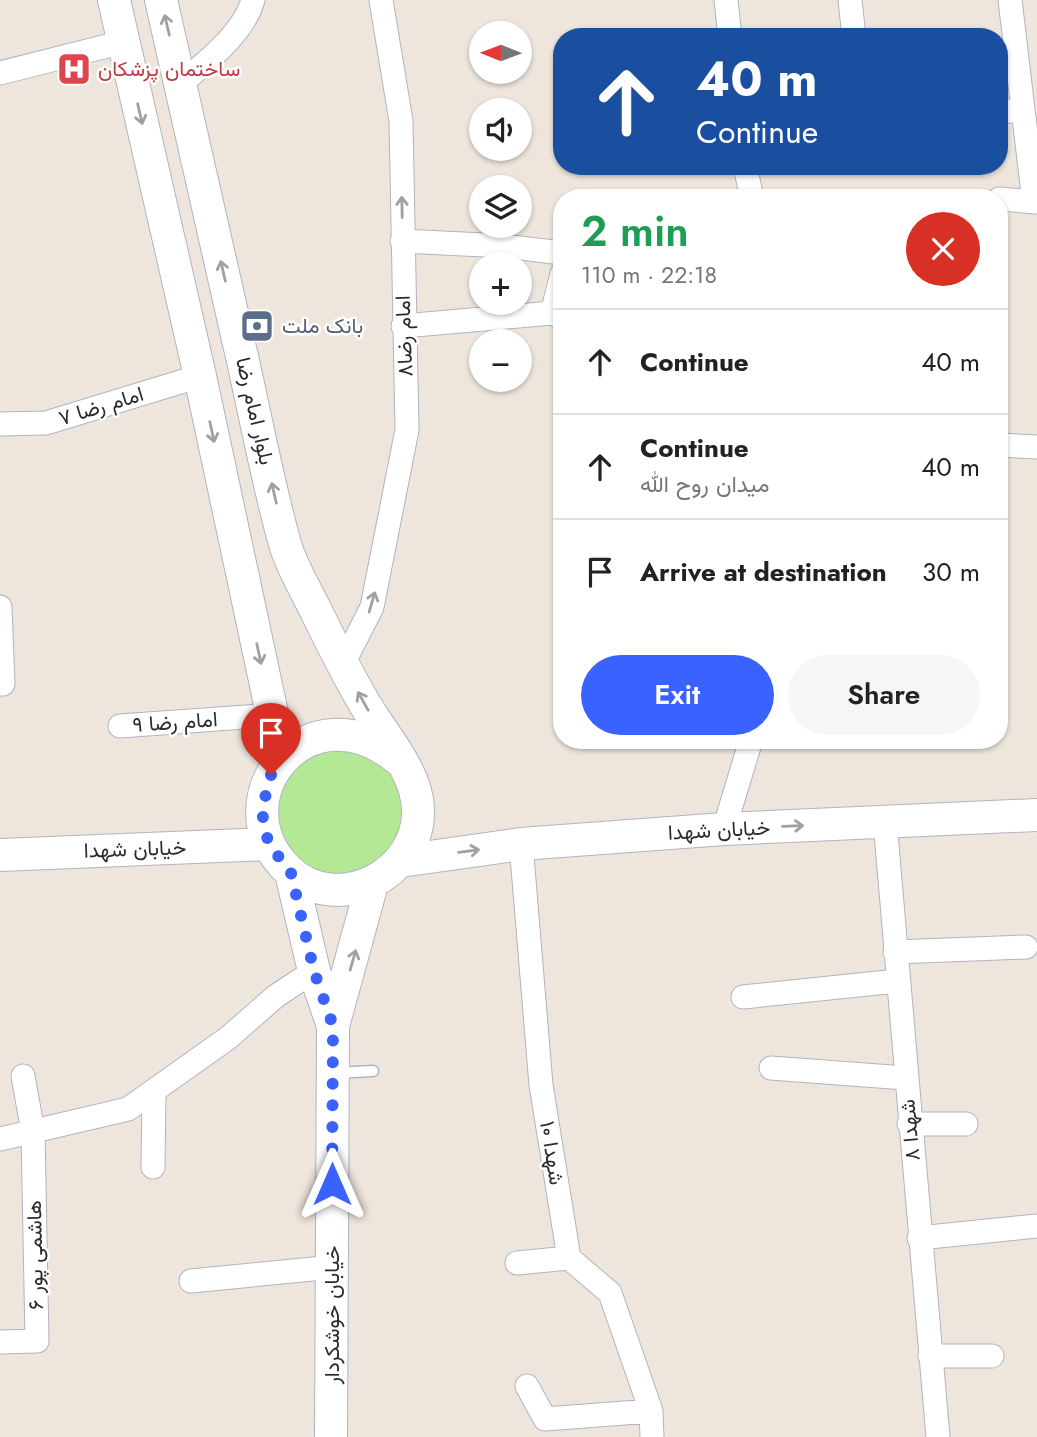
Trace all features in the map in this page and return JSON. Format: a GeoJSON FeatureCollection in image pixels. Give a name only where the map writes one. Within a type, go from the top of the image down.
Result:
{"type":"FeatureCollection","features":[{"type":"Feature","properties":{"kind":"main road"},"geometry":{"type":"LineString","coordinates":[[114,0],[200,376],[282,760]]}},
{"type":"Feature","properties":{"kind":"main road","name":"بلوار امام رضا"},"geometry":{"type":"LineString","coordinates":[[161,0],[286,547],[343,664],[398,759]]}},
{"type":"Feature","properties":{"kind":"main road"},"geometry":{"type":"LineString","coordinates":[[291,873],[316,886],[344,890],[372,884],[401,861],[411,845],[418,810],[416,791],[409,774],[398,759],[381,745],[361,736],[340,733],[318,737],[298,746],[282,760],[271,775],[264,800],[264,827],[269,844],[291,873],[314,971],[333,1026]]}},
{"type":"Feature","properties":{"kind":"main road","name":"خیابان شهدا"},"geometry":{"type":"LineString","coordinates":[[401,861],[521,844],[724,829],[1037,815]]}},
{"type":"Feature","properties":{"kind":"main road","name":"خیابان شهدا"},"geometry":{"type":"LineString","coordinates":[[0,855],[269,844]]}},
{"type":"Feature","properties":{"kind":"main road"},"geometry":{"type":"LineString","coordinates":[[333,1026],[372,884]]}},
{"type":"Feature","properties":{"kind":"main road","name":"خیابان خوشکردار"},"geometry":{"type":"LineString","coordinates":[[331,1437],[333,1026]]}},
{"type":"Feature","properties":{"kind":"street"},"geometry":{"type":"LineString","coordinates":[[180,85],[229,39],[250,11],[253,0]]}},
{"type":"Feature","properties":{"kind":"street","name":"۸امام رضا"},"geometry":{"type":"LineString","coordinates":[[343,664],[372,607],[407,430],[401,121],[381,0]]}},
{"type":"Feature","properties":{"kind":"street"},"geometry":{"type":"LineString","coordinates":[[726,0],[729,28]]}},
{"type":"Feature","properties":{"kind":"street"},"geometry":{"type":"LineString","coordinates":[[850,0],[852,28]]}},
{"type":"Feature","properties":{"kind":"street"},"geometry":{"type":"LineString","coordinates":[[1008,200],[1036,202],[1010,0]]}},
{"type":"Feature","properties":{"kind":"street"},"geometry":{"type":"LineString","coordinates":[[0,72],[123,42]]}},
{"type":"Feature","properties":{"kind":"street"},"geometry":{"type":"LineString","coordinates":[[1008,111],[1023,110]]}},
{"type":"Feature","properties":{"kind":"street"},"geometry":{"type":"LineString","coordinates":[[402,241],[504,246],[553,252]]}},
{"type":"Feature","properties":{"kind":"street"},"geometry":{"type":"LineString","coordinates":[[403,326],[553,315]]}},
{"type":"Feature","properties":{"kind":"street","name":"امام رضا ۷"},"geometry":{"type":"LineString","coordinates":[[0,424],[46,422],[200,376]]}},
{"type":"Feature","properties":{"kind":"street"},"geometry":{"type":"LineString","coordinates":[[1008,445],[1037,447]]}},
{"type":"Feature","properties":{"kind":"street"},"geometry":{"type":"LineString","coordinates":[[0,607],[3,684],[0,684]]}},
{"type":"Feature","properties":{"kind":"street","name":"امام رضا ۹"},"geometry":{"type":"LineString","coordinates":[[120,726],[272,715]]}},
{"type":"Feature","properties":{"kind":"street"},"geometry":{"type":"LineString","coordinates":[[724,829],[748,749]]}},
{"type":"Feature","properties":{"kind":"street","name":"شهدا ۸"},"geometry":{"type":"LineString","coordinates":[[885,822],[938,1437]]}},
{"type":"Feature","properties":{"kind":"street","name":"شهدا ۱۰"},"geometry":{"type":"LineString","coordinates":[[521,844],[541,1086],[569,1258]]}},
{"type":"Feature","properties":{"kind":"street"},"geometry":{"type":"LineString","coordinates":[[895,952],[1026,947]]}},
{"type":"Feature","properties":{"kind":"street"},"geometry":{"type":"LineString","coordinates":[[0,1139],[128,1109],[228,1038],[276,996],[314,971]]}},
{"type":"Feature","properties":{"kind":"street"},"geometry":{"type":"LineString","coordinates":[[743,997],[897,981]]}},
{"type":"Feature","properties":{"kind":"street"},"geometry":{"type":"LineString","coordinates":[[771,1068],[905,1078]]}},
{"type":"Feature","properties":{"kind":"street"},"geometry":{"type":"LineString","coordinates":[[23,1076],[33,1132]]}},
{"type":"Feature","properties":{"kind":"street"},"geometry":{"type":"LineString","coordinates":[[153,1167],[154,1091]]}},
{"type":"Feature","properties":{"kind":"street"},"geometry":{"type":"LineString","coordinates":[[909,1124],[966,1124]]}},
{"type":"Feature","properties":{"kind":"street","name":"هاشمی پور ۶"},"geometry":{"type":"LineString","coordinates":[[0,1342],[37,1341],[33,1132]]}},
{"type":"Feature","properties":{"kind":"street"},"geometry":{"type":"LineString","coordinates":[[919,1238],[1037,1226]]}},
{"type":"Feature","properties":{"kind":"street"},"geometry":{"type":"LineString","coordinates":[[517,1263],[569,1258],[610,1293],[651,1411],[652,1437]]}},
{"type":"Feature","properties":{"kind":"street"},"geometry":{"type":"LineString","coordinates":[[191,1281],[332,1268]]}},
{"type":"Feature","properties":{"kind":"street"},"geometry":{"type":"LineString","coordinates":[[930,1356],[992,1356]]}},
{"type":"Feature","properties":{"kind":"street"},"geometry":{"type":"LineString","coordinates":[[527,1386],[545,1419],[651,1411]]}},
{"type":"Feature","properties":{"kind":"lane"},"geometry":{"type":"LineString","coordinates":[[333,1073],[373,1071]]}},
{"type":"Feature","properties":{"kind":"green space"},"geometry":{"type":"Polygon","coordinates":[[[349,742],[402,780],[407,825],[384,864],[342,880],[299,867],[273,830],[287,765],[349,742]]]}},
{"type":"Feature","properties":{"kind":"place","name":"ساختمان پزشکان"},"geometry":{"type":"Point","coordinates":[74,69]}},
{"type":"Feature","properties":{"kind":"place","name":"بانک ملت"},"geometry":{"type":"Point","coordinates":[257,326]}},
{"type":"Feature","properties":{"kind":"route"},"geometry":{"type":"LineString","coordinates":[[271,775],[262,809],[264,827],[269,844],[291,873],[314,971],[333,1026],[332,1184]]}}]}
